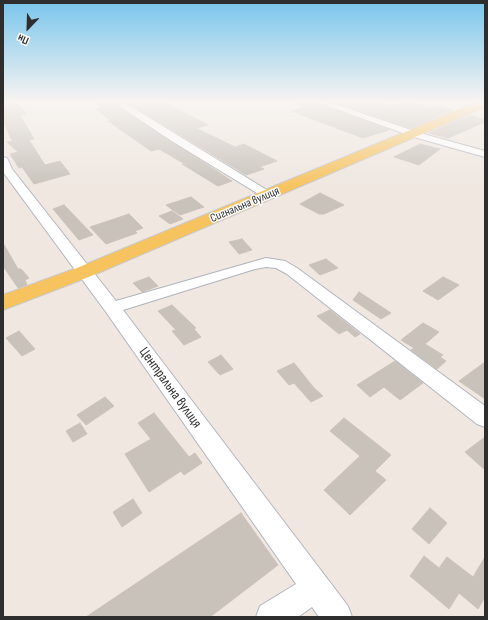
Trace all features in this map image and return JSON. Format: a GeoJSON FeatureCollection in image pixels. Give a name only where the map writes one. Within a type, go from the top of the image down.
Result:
{"type":"FeatureCollection","features":[{"type":"Feature","properties":{"kind":"main road","name":"Сигнальна вулиця"},"geometry":{"type":"LineString","coordinates":[[3,303],[84,272],[422,130]]}},
{"type":"Feature","properties":{"kind":"street"},"geometry":{"type":"LineString","coordinates":[[161,130],[269,195]]}},
{"type":"Feature","properties":{"kind":"street"},"geometry":{"type":"LineString","coordinates":[[401,130],[485,154]]}},
{"type":"Feature","properties":{"kind":"street","name":"Центральна вулиця"},"geometry":{"type":"LineString","coordinates":[[3,160],[7,170],[112,308],[337,617]]}},
{"type":"Feature","properties":{"kind":"street"},"geometry":{"type":"LineString","coordinates":[[112,308],[250,266],[266,262],[280,264],[485,418]]}},
{"type":"Feature","properties":{"kind":"street"},"geometry":{"type":"LineString","coordinates":[[271,617],[316,588]]}},
{"type":"Feature","properties":{"kind":"building"},"geometry":{"type":"Polygon","coordinates":[[[7,130],[29,130],[34,139],[29,140],[45,165],[60,161],[70,174],[34,184],[22,167],[19,168],[10,154],[18,152],[7,142],[12,141],[7,130]]]}},
{"type":"Feature","properties":{"kind":"building"},"geometry":{"type":"Polygon","coordinates":[[[121,130],[155,130],[232,181],[218,186],[159,149],[151,151],[121,130]]]}},
{"type":"Feature","properties":{"kind":"building"},"geometry":{"type":"Polygon","coordinates":[[[172,130],[200,130],[235,147],[244,144],[277,161],[259,167],[264,169],[246,175],[172,130]]]}},
{"type":"Feature","properties":{"kind":"building"},"geometry":{"type":"Polygon","coordinates":[[[341,130],[389,130],[363,138],[341,130]]]}},
{"type":"Feature","properties":{"kind":"building"},"geometry":{"type":"Polygon","coordinates":[[[436,130],[467,130],[448,138],[429,133],[436,130]]]}},
{"type":"Feature","properties":{"kind":"building"},"geometry":{"type":"Polygon","coordinates":[[[420,144],[440,149],[419,165],[394,157],[420,144]]]}},
{"type":"Feature","properties":{"kind":"building"},"geometry":{"type":"Polygon","coordinates":[[[320,193],[344,205],[324,214],[319,214],[300,204],[320,193]]]}},
{"type":"Feature","properties":{"kind":"building"},"geometry":{"type":"Polygon","coordinates":[[[191,197],[204,207],[180,215],[166,205],[191,197]]]}},
{"type":"Feature","properties":{"kind":"building"},"geometry":{"type":"Polygon","coordinates":[[[64,205],[93,235],[79,240],[53,209],[64,205]]]}},
{"type":"Feature","properties":{"kind":"building"},"geometry":{"type":"Polygon","coordinates":[[[172,211],[183,219],[170,224],[159,216],[172,211]]]}},
{"type":"Feature","properties":{"kind":"building"},"geometry":{"type":"Polygon","coordinates":[[[129,214],[143,228],[135,231],[137,233],[106,244],[90,227],[129,214]]]}},
{"type":"Feature","properties":{"kind":"building"},"geometry":{"type":"Polygon","coordinates":[[[242,239],[252,250],[239,254],[229,242],[242,239]]]}},
{"type":"Feature","properties":{"kind":"building"},"geometry":{"type":"Polygon","coordinates":[[[3,243],[18,269],[21,269],[29,278],[25,280],[27,285],[18,288],[3,266],[3,243]]]}},
{"type":"Feature","properties":{"kind":"building"},"geometry":{"type":"Polygon","coordinates":[[[326,259],[338,268],[320,275],[309,265],[326,259]]]}},
{"type":"Feature","properties":{"kind":"building"},"geometry":{"type":"Polygon","coordinates":[[[149,277],[158,286],[142,292],[133,283],[149,277]]]}},
{"type":"Feature","properties":{"kind":"building"},"geometry":{"type":"Polygon","coordinates":[[[443,277],[459,285],[438,300],[423,291],[443,277]]]}},
{"type":"Feature","properties":{"kind":"building"},"geometry":{"type":"Polygon","coordinates":[[[359,292],[391,313],[381,319],[353,300],[359,292]]]}},
{"type":"Feature","properties":{"kind":"building"},"geometry":{"type":"Polygon","coordinates":[[[172,305],[196,328],[194,329],[201,337],[184,345],[172,331],[176,330],[158,311],[172,305]]]}},
{"type":"Feature","properties":{"kind":"building"},"geometry":{"type":"Polygon","coordinates":[[[330,310],[360,334],[355,337],[347,330],[339,334],[317,316],[330,310]]]}},
{"type":"Feature","properties":{"kind":"building"},"geometry":{"type":"Polygon","coordinates":[[[423,323],[439,332],[425,344],[443,355],[440,357],[446,361],[437,369],[411,350],[414,348],[401,340],[423,323]]]}},
{"type":"Feature","properties":{"kind":"building"},"geometry":{"type":"Polygon","coordinates":[[[19,331],[35,349],[22,356],[6,338],[19,331]]]}},
{"type":"Feature","properties":{"kind":"building"},"geometry":{"type":"Polygon","coordinates":[[[221,355],[233,369],[220,375],[208,362],[221,355]]]}},
{"type":"Feature","properties":{"kind":"building"},"geometry":{"type":"Polygon","coordinates":[[[395,361],[423,383],[400,400],[384,387],[370,397],[357,385],[395,361]]]}},
{"type":"Feature","properties":{"kind":"building"},"geometry":{"type":"Polygon","coordinates":[[[485,362],[485,399],[459,381],[485,362]]]}},
{"type":"Feature","properties":{"kind":"building"},"geometry":{"type":"Polygon","coordinates":[[[294,363],[314,388],[323,396],[311,402],[294,383],[289,385],[277,371],[294,363]]]}},
{"type":"Feature","properties":{"kind":"building"},"geometry":{"type":"Polygon","coordinates":[[[105,397],[114,406],[86,425],[77,415],[105,397]]]}},
{"type":"Feature","properties":{"kind":"building"},"geometry":{"type":"Polygon","coordinates":[[[154,413],[189,457],[195,453],[202,463],[184,475],[181,471],[149,492],[125,454],[151,439],[138,423],[154,413]]]}},
{"type":"Feature","properties":{"kind":"building"},"geometry":{"type":"Polygon","coordinates":[[[344,418],[391,455],[375,471],[386,480],[350,515],[324,490],[360,456],[330,431],[344,418]]]}},
{"type":"Feature","properties":{"kind":"building"},"geometry":{"type":"Polygon","coordinates":[[[80,423],[87,434],[73,442],[66,431],[80,423]]]}},
{"type":"Feature","properties":{"kind":"building"},"geometry":{"type":"Polygon","coordinates":[[[485,437],[485,470],[465,452],[485,437]]]}},
{"type":"Feature","properties":{"kind":"building"},"geometry":{"type":"Polygon","coordinates":[[[133,499],[142,513],[122,527],[113,512],[133,499]]]}},
{"type":"Feature","properties":{"kind":"building"},"geometry":{"type":"Polygon","coordinates":[[[430,508],[447,523],[429,544],[412,529],[430,508]]]}},
{"type":"Feature","properties":{"kind":"building"},"geometry":{"type":"Polygon","coordinates":[[[241,513],[278,565],[210,617],[86,617],[241,513]]]}},
{"type":"Feature","properties":{"kind":"building"},"geometry":{"type":"Polygon","coordinates":[[[424,556],[439,568],[447,557],[473,577],[485,557],[485,597],[478,609],[459,593],[449,609],[410,576],[424,556]]]}}]}
